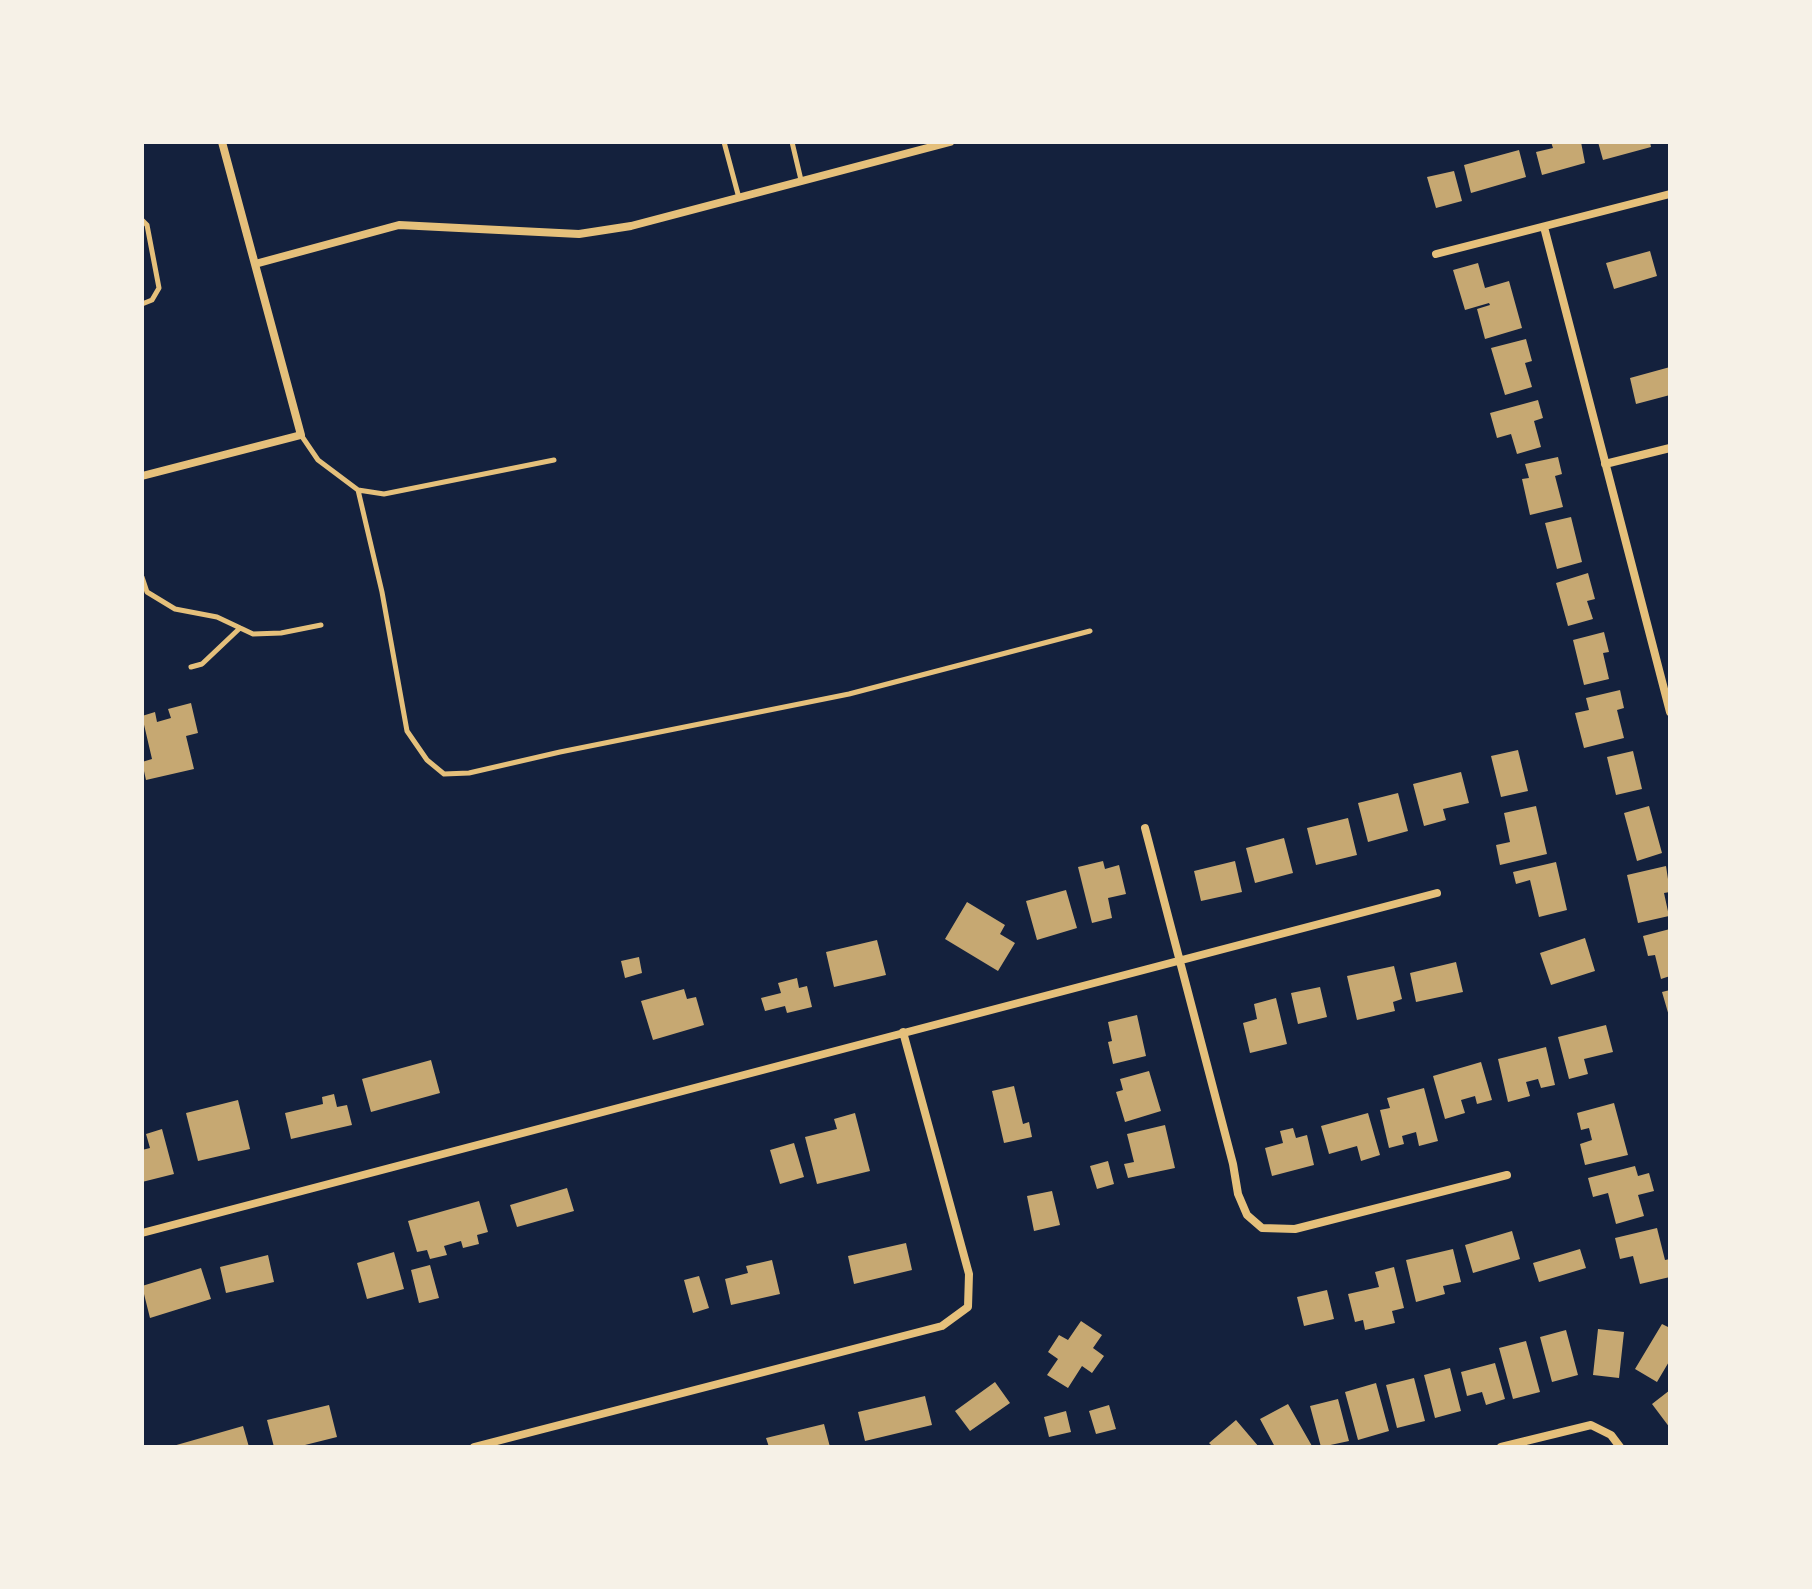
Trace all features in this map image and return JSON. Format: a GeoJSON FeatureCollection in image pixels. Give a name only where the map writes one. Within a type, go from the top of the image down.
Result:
{"type":"FeatureCollection","features":[{"type":"Feature","properties":{"kind":"street"},"geometry":{"type":"LineString","coordinates":[[142,476],[301,435],[222,142]]}},
{"type":"Feature","properties":{"kind":"street"},"geometry":{"type":"LineString","coordinates":[[255,264],[399,225],[579,234],[631,226],[950,142]]}},
{"type":"Feature","properties":{"kind":"street"},"geometry":{"type":"LineString","coordinates":[[1436,254],[1670,194]]}},
{"type":"Feature","properties":{"kind":"street"},"geometry":{"type":"LineString","coordinates":[[1544,227],[1670,712]]}},
{"type":"Feature","properties":{"kind":"street"},"geometry":{"type":"LineString","coordinates":[[1605,464],[1670,448]]}},
{"type":"Feature","properties":{"kind":"street"},"geometry":{"type":"LineString","coordinates":[[1145,828],[1233,1164],[1238,1194],[1247,1215],[1262,1228],[1295,1229],[1507,1175]]}},
{"type":"Feature","properties":{"kind":"street"},"geometry":{"type":"LineString","coordinates":[[142,1233],[1437,893]]}},
{"type":"Feature","properties":{"kind":"street"},"geometry":{"type":"LineString","coordinates":[[474,1447],[942,1326],[968,1307],[969,1274],[903,1032]]}},
{"type":"Feature","properties":{"kind":"street"},"geometry":{"type":"LineString","coordinates":[[1501,1447],[1591,1425],[1611,1435],[1620,1447]]}},
{"type":"Feature","properties":{"kind":"lane"},"geometry":{"type":"LineString","coordinates":[[724,142],[739,198]]}},
{"type":"Feature","properties":{"kind":"lane"},"geometry":{"type":"LineString","coordinates":[[792,142],[802,181]]}},
{"type":"Feature","properties":{"kind":"lane"},"geometry":{"type":"LineString","coordinates":[[142,220],[147,225],[159,288],[152,300],[142,304]]}},
{"type":"Feature","properties":{"kind":"lane"},"geometry":{"type":"LineString","coordinates":[[301,435],[318,460],[358,490],[384,494],[554,460]]}},
{"type":"Feature","properties":{"kind":"lane"},"geometry":{"type":"LineString","coordinates":[[358,490],[382,592],[407,731],[427,760],[444,774],[469,773],[849,694],[1090,631]]}},
{"type":"Feature","properties":{"kind":"lane"},"geometry":{"type":"LineString","coordinates":[[142,577],[147,592],[175,609],[217,617],[253,634],[281,633],[321,625]]}},
{"type":"Feature","properties":{"kind":"lane"},"geometry":{"type":"LineString","coordinates":[[191,667],[202,664],[240,628]]}},
{"type":"Feature","properties":{"kind":"building"},"geometry":{"type":"Polygon","coordinates":[[[1551,142],[1581,142],[1585,163],[1542,175],[1536,152],[1553,148],[1551,142]]]}},
{"type":"Feature","properties":{"kind":"building"},"geometry":{"type":"Polygon","coordinates":[[[1598,142],[1650,142],[1651,147],[1603,160],[1598,142]]]}},
{"type":"Feature","properties":{"kind":"building"},"geometry":{"type":"Polygon","coordinates":[[[1519,150],[1526,177],[1471,193],[1464,165],[1519,150]]]}},
{"type":"Feature","properties":{"kind":"building"},"geometry":{"type":"Polygon","coordinates":[[[1454,171],[1462,201],[1436,208],[1427,177],[1454,171]]]}},
{"type":"Feature","properties":{"kind":"building"},"geometry":{"type":"Polygon","coordinates":[[[1650,251],[1657,276],[1614,289],[1606,263],[1650,251]]]}},
{"type":"Feature","properties":{"kind":"building"},"geometry":{"type":"Polygon","coordinates":[[[1478,263],[1485,288],[1509,281],[1522,328],[1485,339],[1477,309],[1489,303],[1465,310],[1453,270],[1478,263]]]}},
{"type":"Feature","properties":{"kind":"building"},"geometry":{"type":"Polygon","coordinates":[[[1526,339],[1532,361],[1525,363],[1532,387],[1505,395],[1491,348],[1526,339]]]}},
{"type":"Feature","properties":{"kind":"building"},"geometry":{"type":"Polygon","coordinates":[[[1670,367],[1670,395],[1636,404],[1630,378],[1670,367]]]}},
{"type":"Feature","properties":{"kind":"building"},"geometry":{"type":"Polygon","coordinates":[[[1538,400],[1543,418],[1534,421],[1541,447],[1517,454],[1511,434],[1497,438],[1490,413],[1538,400]]]}},
{"type":"Feature","properties":{"kind":"building"},"geometry":{"type":"Polygon","coordinates":[[[1558,457],[1562,474],[1555,476],[1563,507],[1530,515],[1522,479],[1529,478],[1525,464],[1558,457]]]}},
{"type":"Feature","properties":{"kind":"building"},"geometry":{"type":"Polygon","coordinates":[[[1571,517],[1582,562],[1557,569],[1545,523],[1571,517]]]}},
{"type":"Feature","properties":{"kind":"building"},"geometry":{"type":"Polygon","coordinates":[[[1588,573],[1595,599],[1587,601],[1593,619],[1568,626],[1556,583],[1588,573]]]}},
{"type":"Feature","properties":{"kind":"building"},"geometry":{"type":"Polygon","coordinates":[[[1604,632],[1609,652],[1603,653],[1609,679],[1584,685],[1573,640],[1604,632]]]}},
{"type":"Feature","properties":{"kind":"building"},"geometry":{"type":"Polygon","coordinates":[[[1620,690],[1624,708],[1617,710],[1624,738],[1584,748],[1575,713],[1589,710],[1586,698],[1620,690]]]}},
{"type":"Feature","properties":{"kind":"building"},"geometry":{"type":"Polygon","coordinates":[[[191,703],[198,733],[186,736],[194,769],[146,780],[142,762],[152,759],[142,716],[155,712],[157,722],[171,718],[168,709],[191,703]]]}},
{"type":"Feature","properties":{"kind":"building"},"geometry":{"type":"Polygon","coordinates":[[[1518,750],[1528,791],[1501,797],[1491,756],[1518,750]]]}},
{"type":"Feature","properties":{"kind":"building"},"geometry":{"type":"Polygon","coordinates":[[[1633,751],[1642,789],[1616,795],[1607,757],[1633,751]]]}},
{"type":"Feature","properties":{"kind":"building"},"geometry":{"type":"Polygon","coordinates":[[[1461,772],[1469,803],[1443,809],[1446,820],[1424,826],[1413,784],[1461,772]]]}},
{"type":"Feature","properties":{"kind":"building"},"geometry":{"type":"Polygon","coordinates":[[[1398,793],[1408,831],[1368,842],[1358,803],[1398,793]]]}},
{"type":"Feature","properties":{"kind":"building"},"geometry":{"type":"Polygon","coordinates":[[[1536,806],[1547,854],[1500,865],[1496,845],[1510,842],[1504,813],[1536,806]]]}},
{"type":"Feature","properties":{"kind":"building"},"geometry":{"type":"Polygon","coordinates":[[[1649,806],[1662,853],[1637,861],[1624,813],[1649,806]]]}},
{"type":"Feature","properties":{"kind":"building"},"geometry":{"type":"Polygon","coordinates":[[[1348,818],[1357,855],[1316,865],[1307,828],[1348,818]]]}},
{"type":"Feature","properties":{"kind":"building"},"geometry":{"type":"Polygon","coordinates":[[[1284,838],[1293,873],[1255,883],[1246,848],[1284,838]]]}},
{"type":"Feature","properties":{"kind":"building"},"geometry":{"type":"Polygon","coordinates":[[[1103,861],[1105,869],[1119,865],[1126,894],[1108,898],[1112,918],[1092,923],[1078,867],[1103,861]]]}},
{"type":"Feature","properties":{"kind":"building"},"geometry":{"type":"Polygon","coordinates":[[[1235,861],[1242,892],[1201,901],[1194,871],[1235,861]]]}},
{"type":"Feature","properties":{"kind":"building"},"geometry":{"type":"Polygon","coordinates":[[[1556,862],[1567,910],[1539,917],[1530,880],[1516,884],[1513,872],[1556,862]]]}},
{"type":"Feature","properties":{"kind":"building"},"geometry":{"type":"Polygon","coordinates":[[[1666,866],[1670,892],[1664,893],[1669,916],[1638,923],[1627,875],[1666,866]]]}},
{"type":"Feature","properties":{"kind":"building"},"geometry":{"type":"Polygon","coordinates":[[[1066,890],[1077,928],[1037,940],[1026,901],[1066,890]]]}},
{"type":"Feature","properties":{"kind":"building"},"geometry":{"type":"Polygon","coordinates":[[[967,902],[1005,925],[1000,934],[1015,943],[998,971],[945,939],[967,902]]]}},
{"type":"Feature","properties":{"kind":"building"},"geometry":{"type":"Polygon","coordinates":[[[1670,929],[1670,976],[1661,979],[1655,955],[1648,956],[1643,936],[1670,929]]]}},
{"type":"Feature","properties":{"kind":"building"},"geometry":{"type":"Polygon","coordinates":[[[1585,938],[1595,971],[1551,985],[1540,953],[1585,938]]]}},
{"type":"Feature","properties":{"kind":"building"},"geometry":{"type":"Polygon","coordinates":[[[877,940],[886,975],[834,987],[826,952],[877,940]]]}},
{"type":"Feature","properties":{"kind":"building"},"geometry":{"type":"Polygon","coordinates":[[[639,957],[642,973],[625,978],[621,961],[639,957]]]}},
{"type":"Feature","properties":{"kind":"building"},"geometry":{"type":"Polygon","coordinates":[[[1456,962],[1463,992],[1416,1002],[1410,973],[1456,962]]]}},
{"type":"Feature","properties":{"kind":"building"},"geometry":{"type":"Polygon","coordinates":[[[1394,966],[1402,999],[1393,1002],[1395,1011],[1357,1020],[1347,976],[1394,966]]]}},
{"type":"Feature","properties":{"kind":"building"},"geometry":{"type":"Polygon","coordinates":[[[797,978],[799,988],[807,986],[812,1007],[787,1013],[785,1006],[765,1011],[761,998],[781,993],[778,983],[797,978]]]}},
{"type":"Feature","properties":{"kind":"building"},"geometry":{"type":"Polygon","coordinates":[[[1320,987],[1327,1017],[1298,1024],[1291,993],[1320,987]]]}},
{"type":"Feature","properties":{"kind":"building"},"geometry":{"type":"Polygon","coordinates":[[[684,989],[687,999],[696,997],[704,1025],[653,1040],[641,1001],[684,989]]]}},
{"type":"Feature","properties":{"kind":"building"},"geometry":{"type":"Polygon","coordinates":[[[1670,990],[1670,1016],[1669,1016],[1662,992],[1670,990]]]}},
{"type":"Feature","properties":{"kind":"building"},"geometry":{"type":"Polygon","coordinates":[[[1276,998],[1287,1044],[1250,1053],[1243,1023],[1257,1019],[1254,1004],[1276,998]]]}},
{"type":"Feature","properties":{"kind":"building"},"geometry":{"type":"Polygon","coordinates":[[[1137,1015],[1146,1056],[1113,1064],[1108,1022],[1137,1015]]]}},
{"type":"Feature","properties":{"kind":"building"},"geometry":{"type":"Polygon","coordinates":[[[1606,1025],[1613,1052],[1584,1059],[1588,1074],[1569,1079],[1558,1037],[1606,1025]]]}},
{"type":"Feature","properties":{"kind":"building"},"geometry":{"type":"Polygon","coordinates":[[[1546,1047],[1555,1085],[1541,1088],[1538,1079],[1526,1082],[1530,1096],[1508,1102],[1498,1059],[1546,1047]]]}},
{"type":"Feature","properties":{"kind":"building"},"geometry":{"type":"Polygon","coordinates":[[[431,1060],[440,1093],[371,1112],[362,1079],[431,1060]]]}},
{"type":"Feature","properties":{"kind":"building"},"geometry":{"type":"Polygon","coordinates":[[[1481,1062],[1492,1100],[1477,1104],[1475,1096],[1461,1100],[1465,1113],[1445,1119],[1433,1076],[1481,1062]]]}},
{"type":"Feature","properties":{"kind":"building"},"geometry":{"type":"Polygon","coordinates":[[[1149,1071],[1161,1111],[1125,1122],[1116,1092],[1123,1090],[1120,1079],[1149,1071]]]}},
{"type":"Feature","properties":{"kind":"building"},"geometry":{"type":"Polygon","coordinates":[[[1014,1086],[1023,1124],[1029,1122],[1032,1137],[1004,1143],[992,1091],[1014,1086]]]}},
{"type":"Feature","properties":{"kind":"building"},"geometry":{"type":"Polygon","coordinates":[[[1424,1088],[1438,1141],[1419,1146],[1416,1132],[1402,1136],[1404,1144],[1389,1148],[1380,1110],[1390,1108],[1387,1098],[1424,1088]]]}},
{"type":"Feature","properties":{"kind":"building"},"geometry":{"type":"Polygon","coordinates":[[[334,1094],[337,1107],[347,1105],[352,1125],[291,1139],[285,1113],[323,1104],[322,1097],[334,1094]]]}},
{"type":"Feature","properties":{"kind":"building"},"geometry":{"type":"Polygon","coordinates":[[[238,1100],[250,1149],[198,1161],[186,1113],[238,1100]]]}},
{"type":"Feature","properties":{"kind":"building"},"geometry":{"type":"Polygon","coordinates":[[[1614,1103],[1628,1155],[1585,1165],[1580,1144],[1592,1140],[1589,1128],[1581,1130],[1577,1113],[1614,1103]]]}},
{"type":"Feature","properties":{"kind":"building"},"geometry":{"type":"Polygon","coordinates":[[[855,1113],[870,1171],[817,1184],[805,1137],[837,1129],[834,1119],[855,1113]]]}},
{"type":"Feature","properties":{"kind":"building"},"geometry":{"type":"Polygon","coordinates":[[[1368,1113],[1380,1155],[1361,1161],[1357,1146],[1329,1154],[1321,1126],[1368,1113]]]}},
{"type":"Feature","properties":{"kind":"building"},"geometry":{"type":"Polygon","coordinates":[[[1165,1125],[1175,1168],[1128,1178],[1124,1164],[1134,1162],[1127,1134],[1165,1125]]]}},
{"type":"Feature","properties":{"kind":"building"},"geometry":{"type":"Polygon","coordinates":[[[1293,1128],[1296,1138],[1307,1135],[1314,1165],[1272,1176],[1265,1148],[1283,1143],[1280,1131],[1293,1128]]]}},
{"type":"Feature","properties":{"kind":"building"},"geometry":{"type":"Polygon","coordinates":[[[162,1129],[174,1174],[142,1182],[142,1150],[150,1148],[146,1134],[162,1129]]]}},
{"type":"Feature","properties":{"kind":"building"},"geometry":{"type":"Polygon","coordinates":[[[794,1143],[804,1177],[780,1184],[770,1150],[794,1143]]]}},
{"type":"Feature","properties":{"kind":"building"},"geometry":{"type":"Polygon","coordinates":[[[1108,1161],[1114,1184],[1097,1189],[1090,1166],[1108,1161]]]}},
{"type":"Feature","properties":{"kind":"building"},"geometry":{"type":"Polygon","coordinates":[[[1635,1166],[1638,1176],[1649,1173],[1654,1191],[1638,1195],[1644,1216],[1616,1224],[1608,1193],[1593,1197],[1588,1178],[1635,1166]]]}},
{"type":"Feature","properties":{"kind":"building"},"geometry":{"type":"Polygon","coordinates":[[[567,1188],[574,1211],[517,1227],[510,1205],[567,1188]]]}},
{"type":"Feature","properties":{"kind":"building"},"geometry":{"type":"Polygon","coordinates":[[[1052,1191],[1060,1225],[1034,1231],[1027,1196],[1052,1191]]]}},
{"type":"Feature","properties":{"kind":"building"},"geometry":{"type":"Polygon","coordinates":[[[479,1201],[488,1232],[477,1235],[479,1244],[463,1248],[461,1241],[444,1246],[447,1255],[430,1259],[427,1250],[417,1252],[408,1221],[479,1201]]]}},
{"type":"Feature","properties":{"kind":"building"},"geometry":{"type":"Polygon","coordinates":[[[1657,1228],[1665,1260],[1670,1259],[1670,1277],[1640,1284],[1633,1256],[1620,1259],[1615,1238],[1657,1228]]]}},
{"type":"Feature","properties":{"kind":"building"},"geometry":{"type":"Polygon","coordinates":[[[1512,1231],[1520,1259],[1473,1273],[1465,1245],[1512,1231]]]}},
{"type":"Feature","properties":{"kind":"building"},"geometry":{"type":"Polygon","coordinates":[[[906,1243],[912,1270],[854,1284],[848,1256],[906,1243]]]}},
{"type":"Feature","properties":{"kind":"building"},"geometry":{"type":"Polygon","coordinates":[[[1453,1249],[1461,1282],[1443,1286],[1445,1294],[1416,1302],[1406,1260],[1453,1249]]]}},
{"type":"Feature","properties":{"kind":"building"},"geometry":{"type":"Polygon","coordinates":[[[1580,1249],[1586,1268],[1539,1282],[1533,1263],[1580,1249]]]}},
{"type":"Feature","properties":{"kind":"building"},"geometry":{"type":"Polygon","coordinates":[[[394,1252],[404,1289],[367,1299],[357,1263],[394,1252]]]}},
{"type":"Feature","properties":{"kind":"building"},"geometry":{"type":"Polygon","coordinates":[[[268,1255],[274,1282],[226,1293],[220,1267],[268,1255]]]}},
{"type":"Feature","properties":{"kind":"building"},"geometry":{"type":"Polygon","coordinates":[[[772,1260],[780,1294],[731,1305],[725,1279],[748,1273],[746,1266],[772,1260]]]}},
{"type":"Feature","properties":{"kind":"building"},"geometry":{"type":"Polygon","coordinates":[[[430,1265],[439,1298],[419,1303],[411,1270],[430,1265]]]}},
{"type":"Feature","properties":{"kind":"building"},"geometry":{"type":"Polygon","coordinates":[[[1394,1267],[1404,1308],[1392,1311],[1395,1323],[1365,1330],[1363,1320],[1355,1322],[1348,1294],[1379,1287],[1375,1272],[1394,1267]]]}},
{"type":"Feature","properties":{"kind":"building"},"geometry":{"type":"Polygon","coordinates":[[[201,1268],[211,1299],[150,1318],[142,1286],[201,1268]]]}},
{"type":"Feature","properties":{"kind":"building"},"geometry":{"type":"Polygon","coordinates":[[[699,1276],[709,1308],[693,1313],[684,1280],[699,1276]]]}},
{"type":"Feature","properties":{"kind":"building"},"geometry":{"type":"Polygon","coordinates":[[[1327,1290],[1334,1319],[1304,1326],[1297,1297],[1327,1290]]]}},
{"type":"Feature","properties":{"kind":"building"},"geometry":{"type":"Polygon","coordinates":[[[1081,1321],[1102,1335],[1093,1348],[1104,1356],[1092,1373],[1082,1366],[1068,1388],[1047,1375],[1058,1359],[1048,1352],[1059,1335],[1068,1340],[1081,1321]]]}},
{"type":"Feature","properties":{"kind":"building"},"geometry":{"type":"Polygon","coordinates":[[[1662,1324],[1670,1328],[1670,1360],[1657,1382],[1635,1369],[1662,1324]]]}},
{"type":"Feature","properties":{"kind":"building"},"geometry":{"type":"Polygon","coordinates":[[[1598,1329],[1624,1332],[1619,1378],[1593,1375],[1598,1329]]]}},
{"type":"Feature","properties":{"kind":"building"},"geometry":{"type":"Polygon","coordinates":[[[1566,1330],[1578,1375],[1552,1382],[1540,1337],[1566,1330]]]}},
{"type":"Feature","properties":{"kind":"building"},"geometry":{"type":"Polygon","coordinates":[[[1526,1341],[1540,1392],[1513,1399],[1499,1348],[1526,1341]]]}},
{"type":"Feature","properties":{"kind":"building"},"geometry":{"type":"Polygon","coordinates":[[[1495,1363],[1505,1399],[1486,1405],[1482,1392],[1467,1396],[1461,1372],[1495,1363]]]}},
{"type":"Feature","properties":{"kind":"building"},"geometry":{"type":"Polygon","coordinates":[[[1450,1368],[1461,1411],[1435,1418],[1424,1375],[1450,1368]]]}},
{"type":"Feature","properties":{"kind":"building"},"geometry":{"type":"Polygon","coordinates":[[[1414,1378],[1425,1421],[1397,1428],[1386,1385],[1414,1378]]]}},
{"type":"Feature","properties":{"kind":"building"},"geometry":{"type":"Polygon","coordinates":[[[995,1382],[1010,1403],[970,1431],[955,1411],[995,1382]]]}},
{"type":"Feature","properties":{"kind":"building"},"geometry":{"type":"Polygon","coordinates":[[[1376,1383],[1389,1431],[1358,1440],[1345,1392],[1376,1383]]]}},
{"type":"Feature","properties":{"kind":"building"},"geometry":{"type":"Polygon","coordinates":[[[1670,1390],[1670,1428],[1652,1404],[1670,1390]]]}},
{"type":"Feature","properties":{"kind":"building"},"geometry":{"type":"Polygon","coordinates":[[[925,1396],[932,1425],[865,1441],[858,1412],[925,1396]]]}},
{"type":"Feature","properties":{"kind":"building"},"geometry":{"type":"Polygon","coordinates":[[[1338,1399],[1349,1441],[1321,1447],[1310,1406],[1338,1399]]]}},
{"type":"Feature","properties":{"kind":"building"},"geometry":{"type":"Polygon","coordinates":[[[1288,1404],[1312,1446],[1275,1447],[1260,1419],[1288,1404]]]}},
{"type":"Feature","properties":{"kind":"building"},"geometry":{"type":"Polygon","coordinates":[[[329,1405],[337,1437],[297,1447],[274,1447],[267,1420],[329,1405]]]}},
{"type":"Feature","properties":{"kind":"building"},"geometry":{"type":"Polygon","coordinates":[[[1109,1405],[1116,1429],[1096,1434],[1089,1411],[1109,1405]]]}},
{"type":"Feature","properties":{"kind":"building"},"geometry":{"type":"Polygon","coordinates":[[[1066,1411],[1071,1432],[1049,1437],[1044,1417],[1066,1411]]]}},
{"type":"Feature","properties":{"kind":"building"},"geometry":{"type":"Polygon","coordinates":[[[1236,1420],[1259,1447],[1213,1447],[1209,1443],[1236,1420]]]}},
{"type":"Feature","properties":{"kind":"building"},"geometry":{"type":"Polygon","coordinates":[[[824,1424],[830,1447],[769,1447],[766,1438],[824,1424]]]}},
{"type":"Feature","properties":{"kind":"building"},"geometry":{"type":"Polygon","coordinates":[[[243,1426],[249,1447],[173,1447],[173,1446],[243,1426]]]}}]}
